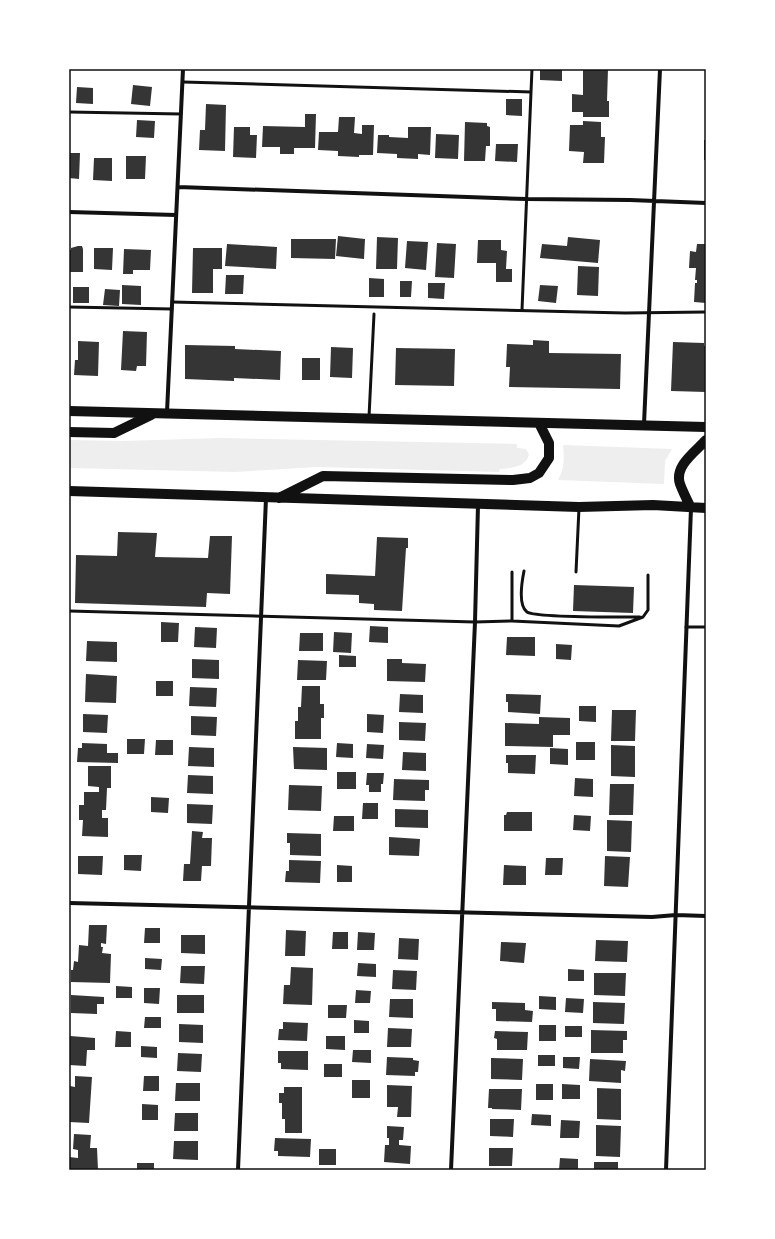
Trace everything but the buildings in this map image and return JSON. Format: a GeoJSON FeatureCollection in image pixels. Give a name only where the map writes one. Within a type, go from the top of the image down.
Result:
{"type":"FeatureCollection","features":[{"type":"Feature","properties":{"kind":"main road"},"geometry":{"type":"LineString","coordinates":[[69,411],[706,427]]}},
{"type":"Feature","properties":{"kind":"main road"},"geometry":{"type":"LineString","coordinates":[[69,432],[114,433],[153,414]]}},
{"type":"Feature","properties":{"kind":"main road"},"geometry":{"type":"LineString","coordinates":[[277,498],[324,476],[513,480],[530,478],[539,473],[549,458],[549,443],[539,423]]}},
{"type":"Feature","properties":{"kind":"main road"},"geometry":{"type":"LineString","coordinates":[[691,508],[680,484],[679,477],[681,468],[686,460],[706,440]]}},
{"type":"Feature","properties":{"kind":"main road"},"geometry":{"type":"LineString","coordinates":[[69,491],[579,507],[653,506],[706,508]]}},
{"type":"Feature","properties":{"kind":"street"},"geometry":{"type":"LineString","coordinates":[[167,414],[183,69]]}},
{"type":"Feature","properties":{"kind":"street"},"geometry":{"type":"LineString","coordinates":[[644,426],[660,69]]}},
{"type":"Feature","properties":{"kind":"street"},"geometry":{"type":"LineString","coordinates":[[178,187],[526,199],[706,203]]}},
{"type":"Feature","properties":{"kind":"street"},"geometry":{"type":"LineString","coordinates":[[69,212],[176,215]]}},
{"type":"Feature","properties":{"kind":"street"},"geometry":{"type":"LineString","coordinates":[[238,1170],[266,498]]}},
{"type":"Feature","properties":{"kind":"street"},"geometry":{"type":"LineString","coordinates":[[450,1170],[475,622],[478,504]]}},
{"type":"Feature","properties":{"kind":"street"},"geometry":{"type":"LineString","coordinates":[[666,1170],[691,508]]}},
{"type":"Feature","properties":{"kind":"street"},"geometry":{"type":"LineString","coordinates":[[69,903],[652,917],[676,915],[706,916]]}},
{"type":"Feature","properties":{"kind":"lane"},"geometry":{"type":"LineString","coordinates":[[522,310],[532,69]]}},
{"type":"Feature","properties":{"kind":"lane"},"geometry":{"type":"LineString","coordinates":[[183,82],[531,92]]}},
{"type":"Feature","properties":{"kind":"lane"},"geometry":{"type":"LineString","coordinates":[[69,112],[181,114]]}},
{"type":"Feature","properties":{"kind":"lane"},"geometry":{"type":"LineString","coordinates":[[172,302],[625,312],[706,312]]}},
{"type":"Feature","properties":{"kind":"lane"},"geometry":{"type":"LineString","coordinates":[[69,307],[172,309]]}},
{"type":"Feature","properties":{"kind":"lane"},"geometry":{"type":"LineString","coordinates":[[368,419],[374,314]]}},
{"type":"Feature","properties":{"kind":"lane"},"geometry":{"type":"LineString","coordinates":[[576,572],[579,507]]}},
{"type":"Feature","properties":{"kind":"lane"},"geometry":{"type":"LineString","coordinates":[[524,571],[522,582],[522,602],[523,607],[528,613],[567,616],[643,617]]}},
{"type":"Feature","properties":{"kind":"lane"},"geometry":{"type":"LineString","coordinates":[[512,572],[512,621]]}},
{"type":"Feature","properties":{"kind":"lane"},"geometry":{"type":"LineString","coordinates":[[69,611],[475,622],[512,621],[619,626],[643,617],[648,610],[648,575]]}},
{"type":"Feature","properties":{"kind":"lane"},"geometry":{"type":"LineString","coordinates":[[686,627],[706,628]]}},
{"type":"Feature","properties":{"kind":"shaded area"},"geometry":{"type":"Polygon","coordinates":[[[221,438],[517,444],[517,448],[526,449],[529,454],[528,458],[522,464],[500,469],[499,472],[318,467],[235,472],[69,468],[69,440],[122,441],[221,438]]]}},
{"type":"Feature","properties":{"kind":"shaded area"},"geometry":{"type":"Polygon","coordinates":[[[563,445],[672,449],[665,461],[664,484],[558,480],[564,463],[563,445]]]}}]}
